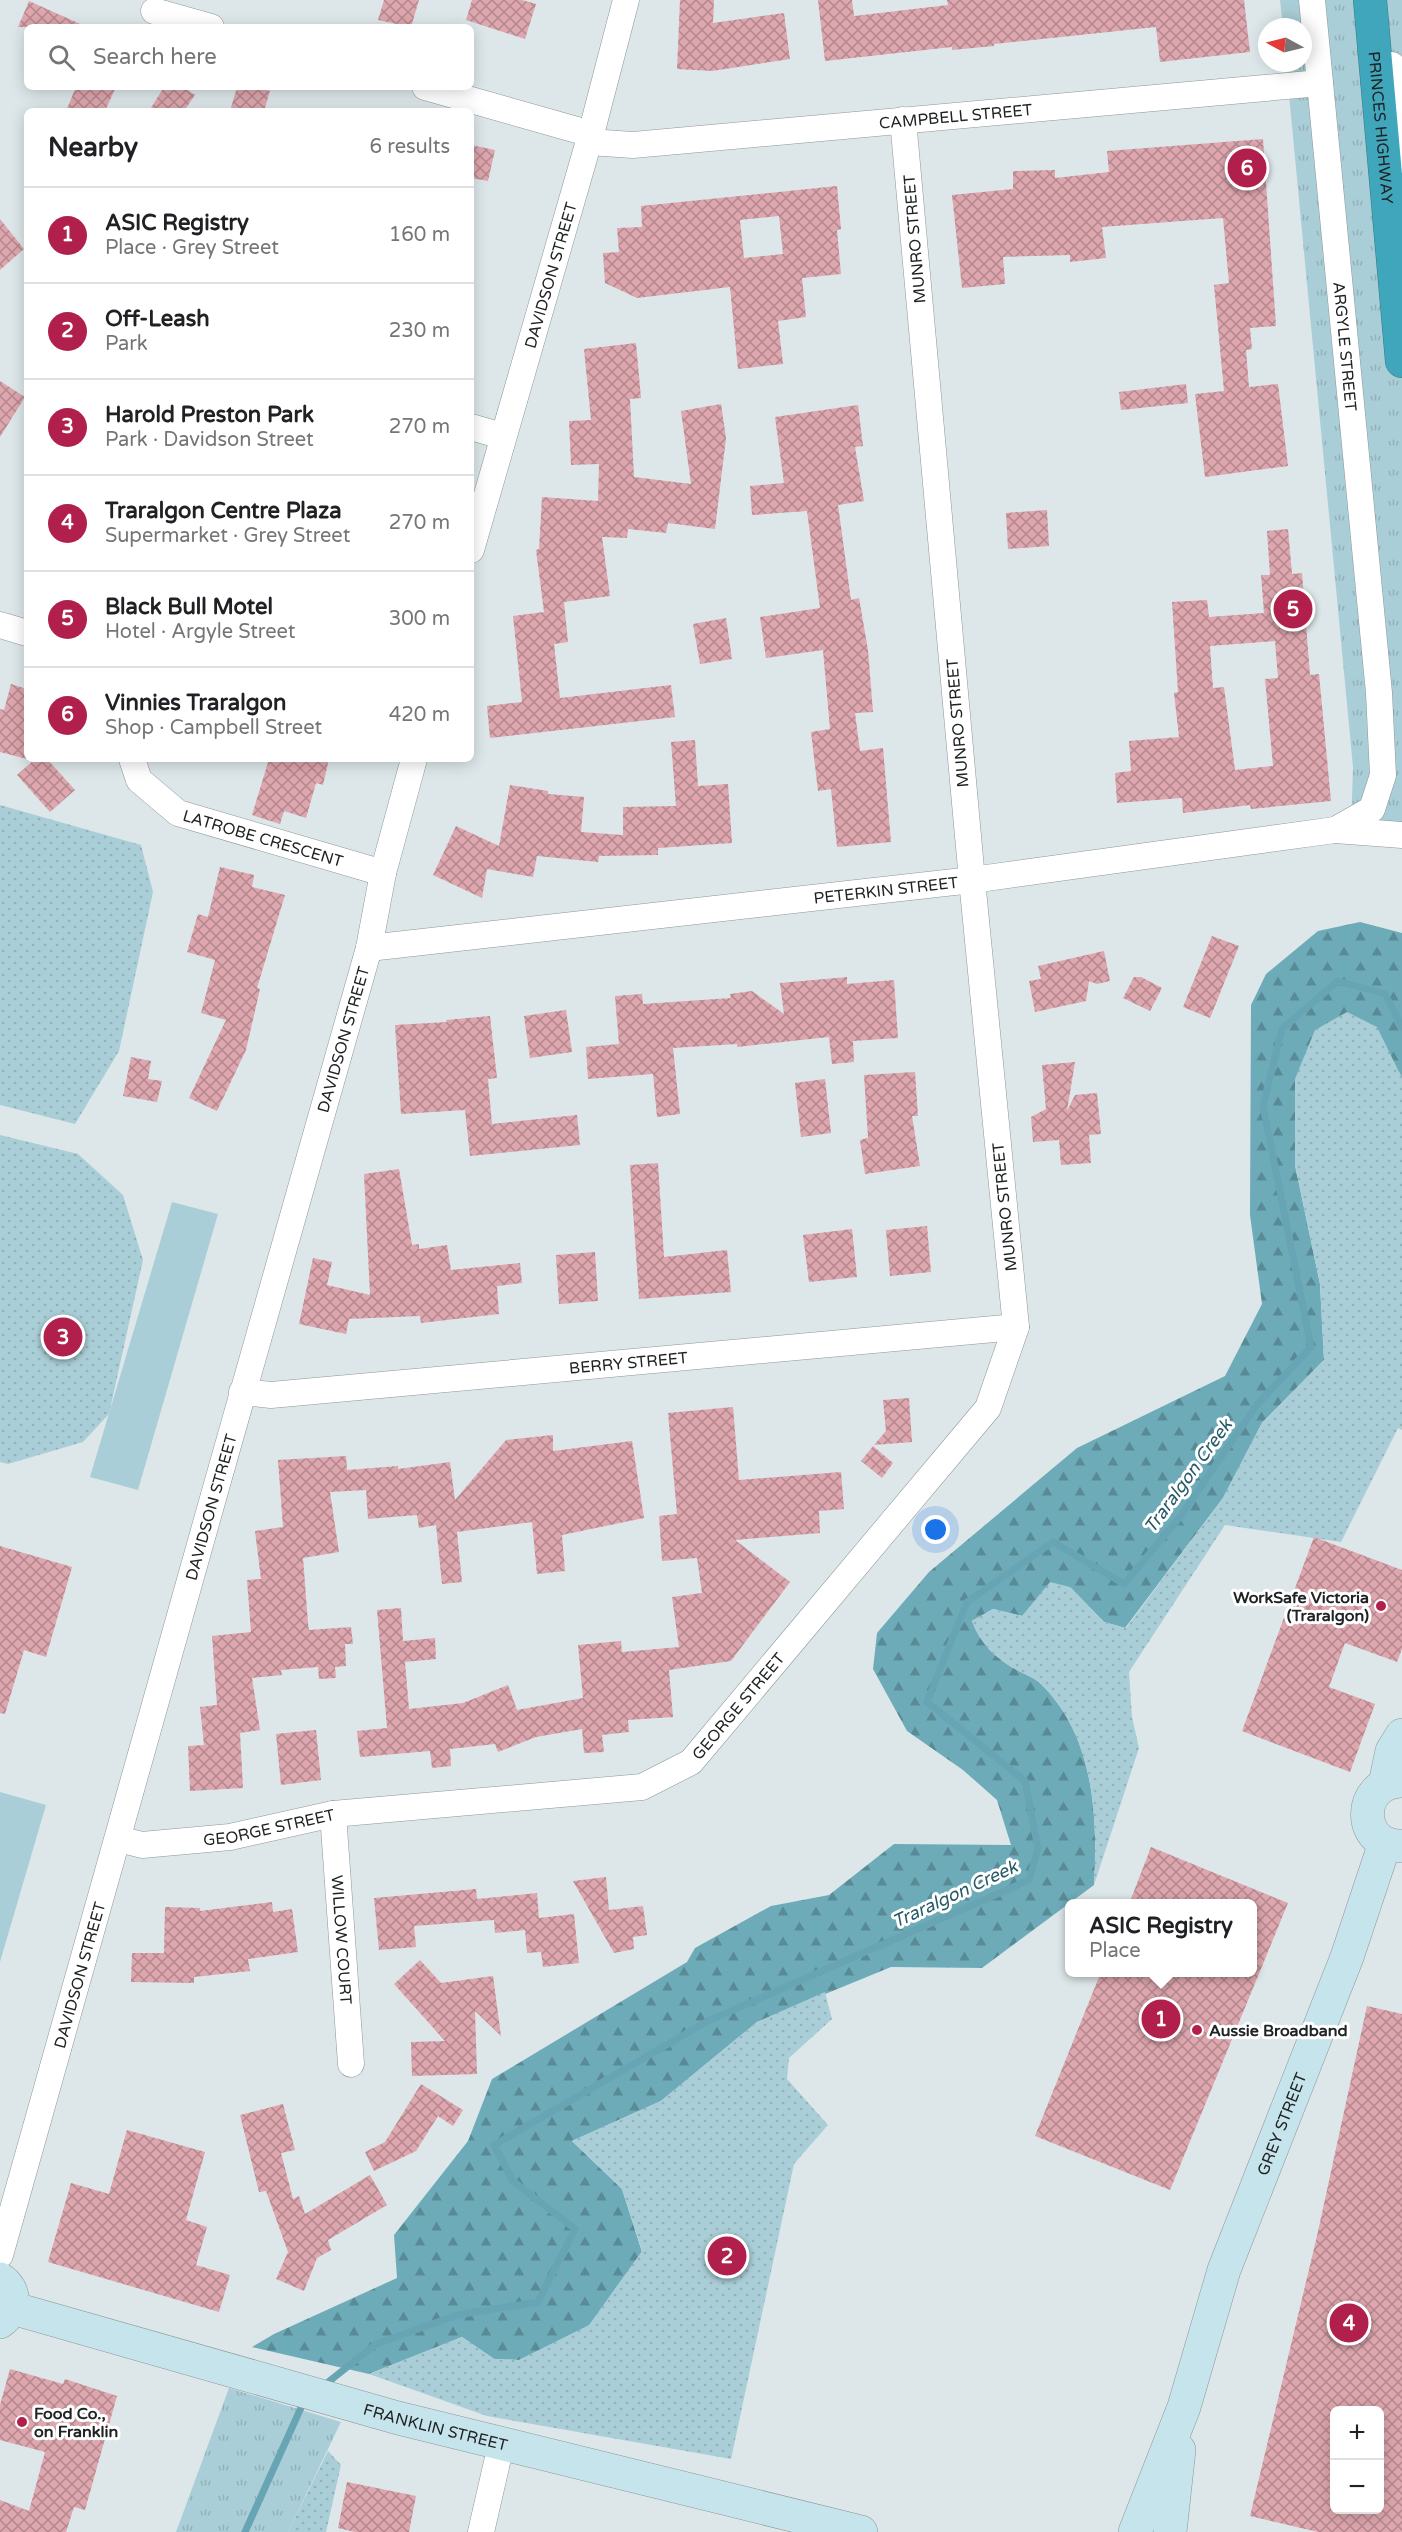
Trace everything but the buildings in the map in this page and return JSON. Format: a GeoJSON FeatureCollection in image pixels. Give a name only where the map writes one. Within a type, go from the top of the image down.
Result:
{"type":"FeatureCollection","features":[{"type":"Feature","properties":{"kind":"highway","name":"PRINCES HIGHWAY"},"geometry":{"type":"LineString","coordinates":[[1370,0],[1390,65],[1402,361]]}},
{"type":"Feature","properties":{"kind":"main road"},"geometry":{"type":"LineString","coordinates":[[1393,1845],[1374,1835],[1367,1814],[1374,1793],[1393,1783],[1392,1751],[1402,1736]]}},
{"type":"Feature","properties":{"kind":"main road","name":"GREY STREET"},"geometry":{"type":"LineString","coordinates":[[1135,2532],[1184,2407],[1224,2270],[1393,1845]]}},
{"type":"Feature","properties":{"kind":"main road"},"geometry":{"type":"LineString","coordinates":[[0,2279],[10,2288],[13,2298],[6,2315]]}},
{"type":"Feature","properties":{"kind":"main road","name":"FRANKLIN STREET"},"geometry":{"type":"LineString","coordinates":[[6,2315],[267,2380],[398,2418],[807,2526],[861,2532]]}},
{"type":"Feature","properties":{"kind":"main road","name":"GREY STREET"},"geometry":{"type":"LineString","coordinates":[[1170,2532],[1184,2407]]}},
{"type":"Feature","properties":{"kind":"street","name":"DAVIDSON STREET"},"geometry":{"type":"LineString","coordinates":[[474,539],[590,138],[626,0]]}},
{"type":"Feature","properties":{"kind":"street","name":"ARGYLE STREET"},"geometry":{"type":"LineString","coordinates":[[1312,0],[1379,693],[1383,774],[1372,809],[1335,830]]}},
{"type":"Feature","properties":{"kind":"street"},"geometry":{"type":"LineString","coordinates":[[154,11],[200,24]]}},
{"type":"Feature","properties":{"kind":"street"},"geometry":{"type":"LineString","coordinates":[[1390,65],[1402,160]]}},
{"type":"Feature","properties":{"kind":"street","name":"CAMPBELL STREET"},"geometry":{"type":"LineString","coordinates":[[435,90],[590,138],[633,145],[1320,83]]}},
{"type":"Feature","properties":{"kind":"street","name":"MUNRO STREET"},"geometry":{"type":"LineString","coordinates":[[903,120],[972,880],[1016,1327]]}},
{"type":"Feature","properties":{"kind":"street"},"geometry":{"type":"LineString","coordinates":[[474,428],[502,436]]}},
{"type":"Feature","properties":{"kind":"street"},"geometry":{"type":"LineString","coordinates":[[0,625],[24,632]]}},
{"type":"Feature","properties":{"kind":"street"},"geometry":{"type":"LineString","coordinates":[[1379,693],[1402,723]]}},
{"type":"Feature","properties":{"kind":"street","name":"LATROBE CRESCENT"},"geometry":{"type":"LineString","coordinates":[[133,762],[139,780],[178,813],[204,823],[383,873]]}},
{"type":"Feature","properties":{"kind":"street","name":"DAVIDSON STREET"},"geometry":{"type":"LineString","coordinates":[[0,2255],[369,948],[383,873],[413,762]]}},
{"type":"Feature","properties":{"kind":"street","name":"PETERKIN STREET"},"geometry":{"type":"LineString","coordinates":[[369,948],[972,880],[1335,830],[1402,835]]}},
{"type":"Feature","properties":{"kind":"street","name":"BERRY STREET"},"geometry":{"type":"LineString","coordinates":[[242,1392],[271,1395],[1016,1327]]}},
{"type":"Feature","properties":{"kind":"street","name":"GEORGE STREET"},"geometry":{"type":"LineString","coordinates":[[119,1839],[142,1845],[230,1837],[333,1814],[642,1787],[691,1762],[988,1408],[1016,1327]]}},
{"type":"Feature","properties":{"kind":"street","name":"WILLOW COURT"},"geometry":{"type":"LineString","coordinates":[[333,1814],[351,2064]]}},
{"type":"Feature","properties":{"kind":"street"},"geometry":{"type":"LineString","coordinates":[[481,2532],[501,2445]]}},
{"type":"Feature","properties":{"kind":"green space"},"geometry":{"type":"Polygon","coordinates":[[[1280,0],[1402,0],[1402,835],[1351,832],[1353,767],[1287,72],[1312,72],[1312,18],[1282,18],[1280,0]]]}},
{"type":"Feature","properties":{"kind":"green space"},"geometry":{"type":"Polygon","coordinates":[[[0,805],[141,845],[153,892],[119,1051],[75,1124],[0,1105],[0,805]]]}},
{"type":"Feature","properties":{"kind":"green space"},"geometry":{"type":"Polygon","coordinates":[[[1360,922],[1402,933],[1402,1078],[1399,1072],[1295,1165],[1320,1284],[1324,1360],[1262,1423],[1223,1498],[1125,1628],[1104,1622],[1070,1587],[1022,1616],[993,1609],[972,1621],[979,1636],[996,1655],[1009,1666],[1041,1684],[1059,1705],[1072,1728],[1082,1752],[1093,1804],[1094,1885],[1075,1899],[1065,1899],[1065,1906],[982,1968],[891,1967],[757,2022],[661,2101],[572,2141],[622,2189],[642,2252],[589,2326],[519,2360],[494,2359],[462,2337],[369,2374],[252,2347],[274,2334],[397,2278],[394,2235],[468,2141],[492,2079],[687,1962],[695,1948],[771,1906],[829,1895],[894,1844],[1011,1845],[997,1800],[963,1770],[907,1731],[873,1669],[877,1633],[929,1572],[1077,1448],[1225,1376],[1262,1304],[1250,1215],[1251,1005],[1266,974],[1318,931],[1360,922]]]}},
{"type":"Feature","properties":{"kind":"green space"},"geometry":{"type":"Polygon","coordinates":[[[1347,1012],[1377,1027],[1402,1078],[1402,1430],[1398,1428],[1341,1542],[1225,1525],[1129,1672],[1132,1717],[1139,1748],[1094,1885],[1093,1805],[1082,1752],[1072,1728],[1059,1705],[1041,1684],[1009,1666],[996,1655],[979,1636],[972,1621],[993,1609],[1022,1616],[1050,1582],[1070,1587],[1104,1622],[1126,1628],[1223,1498],[1262,1423],[1324,1360],[1320,1284],[1295,1165],[1295,1079],[1315,1030],[1347,1012]]]}},
{"type":"Feature","properties":{"kind":"green space"},"geometry":{"type":"Polygon","coordinates":[[[0,1135],[78,1154],[123,1195],[143,1260],[109,1414],[83,1442],[8,1464],[0,1462],[0,1135]]]}},
{"type":"Feature","properties":{"kind":"green space"},"geometry":{"type":"Polygon","coordinates":[[[172,1202],[218,1214],[138,1490],[90,1477],[172,1202]]]}},
{"type":"Feature","properties":{"kind":"green space"},"geometry":{"type":"Polygon","coordinates":[[[0,1792],[46,1805],[0,1962],[0,1792]]]}},
{"type":"Feature","properties":{"kind":"green space"},"geometry":{"type":"Polygon","coordinates":[[[825,1992],[832,2019],[789,2058],[787,2079],[828,2125],[794,2164],[731,2459],[487,2416],[369,2374],[462,2337],[494,2359],[519,2360],[589,2325],[642,2251],[622,2189],[572,2141],[661,2101],[757,2022],[825,1992]]]}},
{"type":"Feature","properties":{"kind":"green space"},"geometry":{"type":"Polygon","coordinates":[[[229,2388],[341,2422],[288,2532],[176,2532],[229,2388]]]}},
{"type":"Feature","properties":{"kind":"green space"},"geometry":{"type":"Polygon","coordinates":[[[328,2451],[341,2465],[326,2532],[288,2532],[328,2451]]]}},
{"type":"Feature","properties":{"kind":"waterway","name":"Traralgon Creek"},"geometry":{"type":"LineString","coordinates":[[322,2387],[376,2344],[457,2315],[538,2302],[575,2229],[513,2181],[494,2145],[706,2022],[1029,1880],[1038,1848],[1025,1781],[927,1702],[967,1602],[1053,1542],[1124,1584],[1180,1517],[1256,1406],[1311,1347],[1263,1106],[1282,1029],[1338,981],[1385,994],[1402,1027]]}},
{"type":"Feature","properties":{"kind":"waterway","name":"Traralgon Creek"},"geometry":{"type":"LineString","coordinates":[[245,2532],[304,2401]]}},
{"type":"Feature","properties":{"kind":"place","name":"Vinnies Traralgon"},"geometry":{"type":"Point","coordinates":[1247,168]}},
{"type":"Feature","properties":{"kind":"place","name":"Black Bull Motel"},"geometry":{"type":"Point","coordinates":[1293,609]}},
{"type":"Feature","properties":{"kind":"place","name":"Harold Preston Park"},"geometry":{"type":"Point","coordinates":[63,1337]}},
{"type":"Feature","properties":{"kind":"place","name":"WorkSafe Victoria (Traralgon)"},"geometry":{"type":"Point","coordinates":[1381,1606]}},
{"type":"Feature","properties":{"kind":"place","name":"ASIC Registry"},"geometry":{"type":"Point","coordinates":[1161,2019]}},
{"type":"Feature","properties":{"kind":"place","name":"Aussie Broadband"},"geometry":{"type":"Point","coordinates":[1197,2030]}},
{"type":"Feature","properties":{"kind":"place","name":"Off-Leash"},"geometry":{"type":"Point","coordinates":[727,2256]}},
{"type":"Feature","properties":{"kind":"place","name":"Traralgon Centre Plaza"},"geometry":{"type":"Point","coordinates":[1349,2323]}},
{"type":"Feature","properties":{"kind":"place","name":"Food Co., on Franklin"},"geometry":{"type":"Point","coordinates":[22,2422]}}]}
